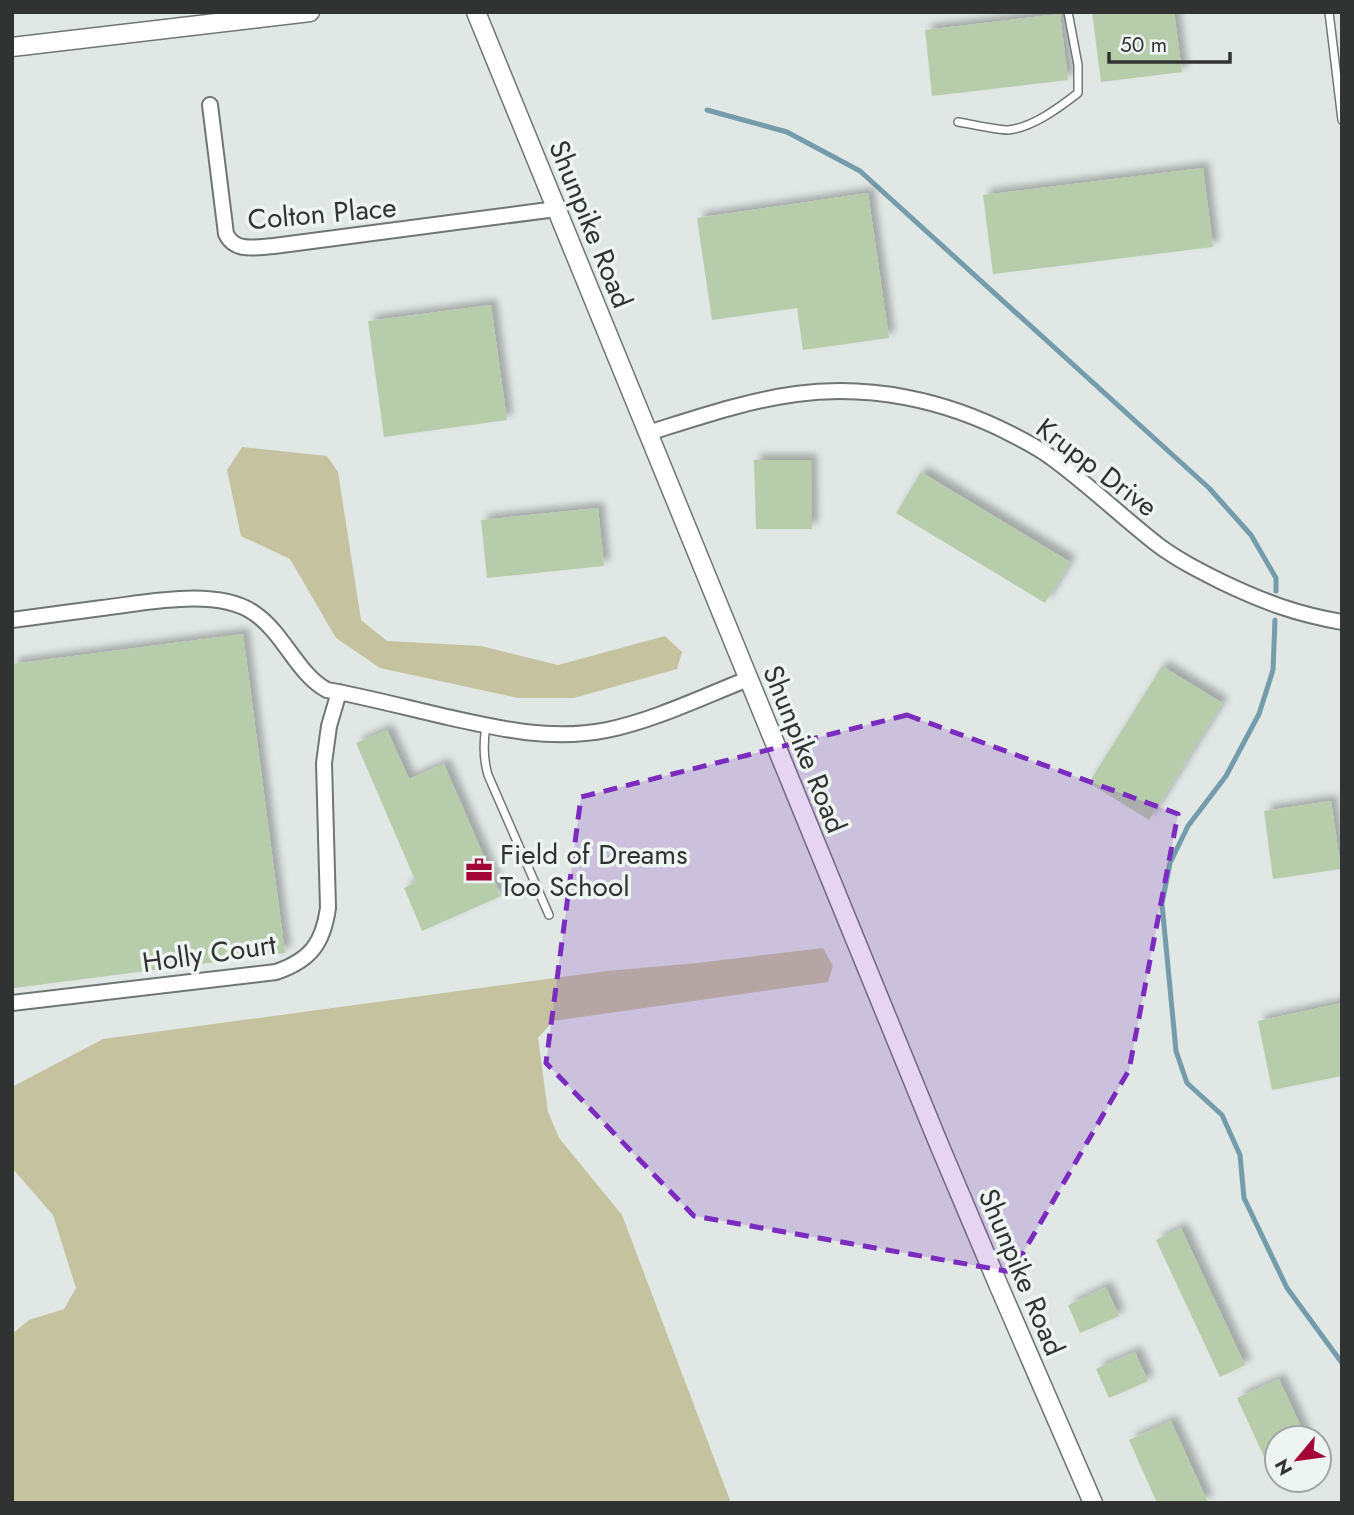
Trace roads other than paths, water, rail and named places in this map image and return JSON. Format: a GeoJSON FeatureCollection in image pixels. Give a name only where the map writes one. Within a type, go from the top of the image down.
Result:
{"type":"FeatureCollection","features":[{"type":"Feature","properties":{"kind":"street"},"geometry":{"type":"LineString","coordinates":[[12,47],[310,12]]}},
{"type":"Feature","properties":{"kind":"street","name":"Shunpike Road"},"geometry":{"type":"LineString","coordinates":[[476,12],[938,1142],[1093,1503]]}},
{"type":"Feature","properties":{"kind":"street","name":"Colton Place"},"geometry":{"type":"LineString","coordinates":[[210,105],[226,234],[229,241],[237,246],[274,246],[556,209]]}},
{"type":"Feature","properties":{"kind":"street","name":"Krupp Drive"},"geometry":{"type":"LineString","coordinates":[[648,433],[757,401],[813,392],[869,392],[937,404],[982,420],[1051,457],[1159,545],[1184,562],[1263,601],[1342,622]]}},
{"type":"Feature","properties":{"kind":"street"},"geometry":{"type":"LineString","coordinates":[[12,620],[186,599],[233,603],[246,607],[270,625],[316,684],[327,690],[486,726],[543,735],[604,730],[666,712],[748,680]]}},
{"type":"Feature","properties":{"kind":"street","name":"Holly Court"},"geometry":{"type":"LineString","coordinates":[[12,1003],[276,972],[290,967],[313,950],[321,939],[328,908],[324,763],[329,726],[339,692]]}},
{"type":"Feature","properties":{"kind":"lane"},"geometry":{"type":"LineString","coordinates":[[958,122],[1009,130],[1033,123],[1078,93],[1078,65],[1068,12]]}},
{"type":"Feature","properties":{"kind":"lane"},"geometry":{"type":"LineString","coordinates":[[1329,12],[1342,120]]}},
{"type":"Feature","properties":{"kind":"lane"},"geometry":{"type":"LineString","coordinates":[[486,726],[484,752],[488,775],[548,915]]}},
{"type":"Feature","properties":{"kind":"waterway"},"geometry":{"type":"LineString","coordinates":[[707,110],[787,132],[860,171],[1209,488],[1251,535],[1276,578],[1276,591]]}},
{"type":"Feature","properties":{"kind":"waterway"},"geometry":{"type":"LineString","coordinates":[[1275,620],[1273,670],[1259,714],[1226,776],[1188,826],[1170,863],[1162,904],[1176,1051],[1187,1083],[1222,1115],[1240,1155],[1244,1198],[1287,1288],[1342,1363]]}},
{"type":"Feature","properties":{"kind":"place","name":"Field of Dreams Too School"},"geometry":{"type":"Point","coordinates":[479,870]}}]}
